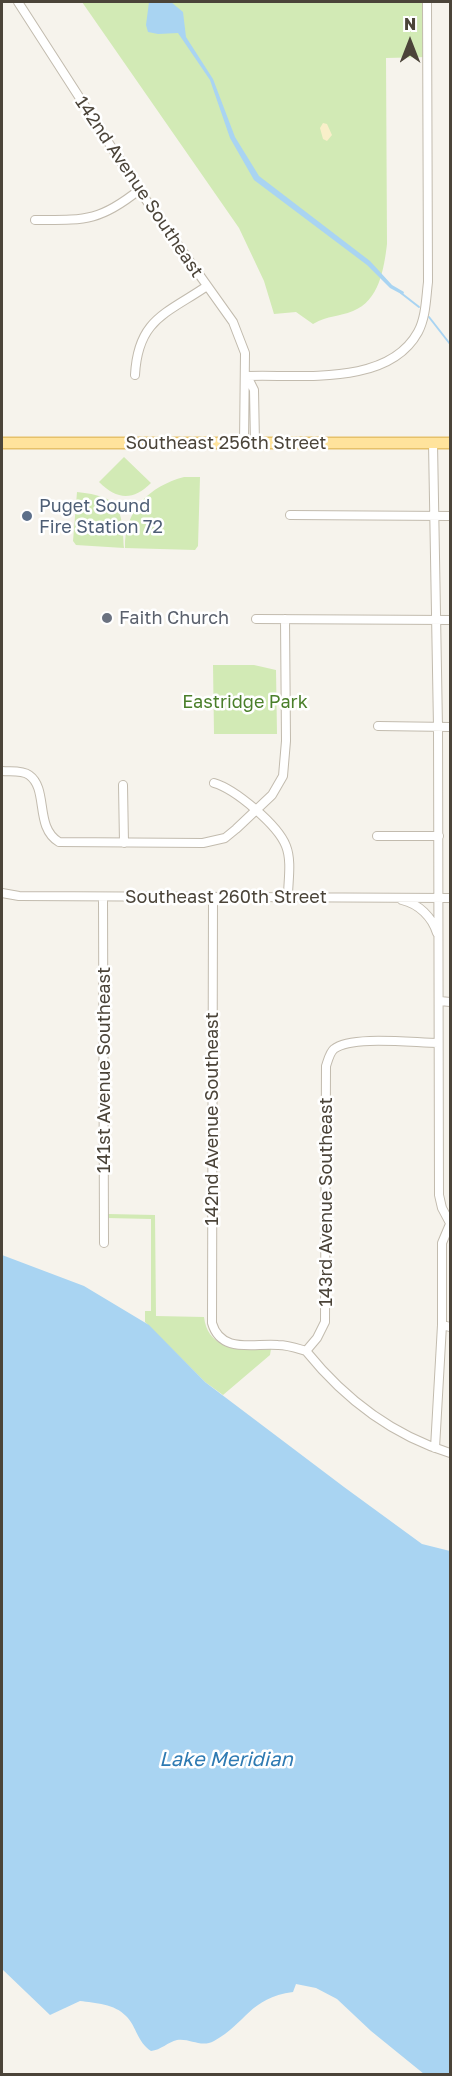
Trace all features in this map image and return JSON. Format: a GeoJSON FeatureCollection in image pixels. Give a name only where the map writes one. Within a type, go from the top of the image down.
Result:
{"type":"FeatureCollection","features":[{"type":"Feature","properties":{"kind":"main road","name":"Southeast 256th Street"},"geometry":{"type":"LineString","coordinates":[[2,443],[450,443]]}},
{"type":"Feature","properties":{"kind":"street","name":"142nd Avenue Southeast"},"geometry":{"type":"LineString","coordinates":[[18,2],[139,190],[233,322],[242,339],[247,376],[254,390],[250,442]]}},
{"type":"Feature","properties":{"kind":"street"},"geometry":{"type":"LineString","coordinates":[[247,376],[363,372],[381,365],[408,345],[418,332],[428,282],[428,2]]}},
{"type":"Feature","properties":{"kind":"street"},"geometry":{"type":"LineString","coordinates":[[35,220],[80,220],[103,215],[139,190]]}},
{"type":"Feature","properties":{"kind":"street"},"geometry":{"type":"LineString","coordinates":[[135,375],[138,346],[150,326],[207,286]]}},
{"type":"Feature","properties":{"kind":"street"},"geometry":{"type":"LineString","coordinates":[[433,443],[432,495],[436,516],[439,836],[439,1195],[442,1208],[450,1224],[441,1243],[446,1326],[435,1448]]}},
{"type":"Feature","properties":{"kind":"street"},"geometry":{"type":"LineString","coordinates":[[290,515],[450,516]]}},
{"type":"Feature","properties":{"kind":"street"},"geometry":{"type":"LineString","coordinates":[[256,619],[450,620]]}},
{"type":"Feature","properties":{"kind":"street"},"geometry":{"type":"LineString","coordinates":[[2,771],[28,774],[34,780],[45,826],[51,837],[59,842],[71,844],[215,842],[225,838],[277,789],[285,766],[285,619]]}},
{"type":"Feature","properties":{"kind":"street"},"geometry":{"type":"LineString","coordinates":[[378,726],[450,726]]}},
{"type":"Feature","properties":{"kind":"street"},"geometry":{"type":"LineString","coordinates":[[214,783],[234,792],[277,831],[287,848],[288,897]]}},
{"type":"Feature","properties":{"kind":"street"},"geometry":{"type":"LineString","coordinates":[[123,785],[124,843]]}},
{"type":"Feature","properties":{"kind":"street"},"geometry":{"type":"LineString","coordinates":[[377,836],[439,836]]}},
{"type":"Feature","properties":{"kind":"street","name":"Southeast 260th Street"},"geometry":{"type":"LineString","coordinates":[[2,893],[19,896],[103,897],[450,898]]}},
{"type":"Feature","properties":{"kind":"street","name":"141st Avenue Southeast"},"geometry":{"type":"LineString","coordinates":[[103,897],[104,1243]]}},
{"type":"Feature","properties":{"kind":"street","name":"142nd Avenue Southeast"},"geometry":{"type":"LineString","coordinates":[[213,897],[211,1315],[213,1328],[220,1338],[233,1345],[276,1344],[306,1351]]}},
{"type":"Feature","properties":{"kind":"street"},"geometry":{"type":"LineString","coordinates":[[393,897],[409,902],[421,910],[431,921],[439,943]]}},
{"type":"Feature","properties":{"kind":"street"},"geometry":{"type":"LineString","coordinates":[[440,1001],[450,1002]]}},
{"type":"Feature","properties":{"kind":"street","name":"143rd Avenue Southeast"},"geometry":{"type":"LineString","coordinates":[[306,1351],[322,1331],[325,1322],[326,1066],[334,1049],[357,1042],[438,1043]]}},
{"type":"Feature","properties":{"kind":"street"},"geometry":{"type":"LineString","coordinates":[[306,1351],[326,1376],[349,1398],[390,1427],[450,1453]]}},
{"type":"Feature","properties":{"kind":"green space"},"geometry":{"type":"Polygon","coordinates":[[[82,2],[427,2],[427,57],[386,58],[387,244],[382,274],[369,300],[353,311],[313,324],[296,312],[274,314],[264,281],[239,228],[82,2]]]}},
{"type":"Feature","properties":{"kind":"green space"},"geometry":{"type":"Polygon","coordinates":[[[124,457],[151,483],[138,493],[125,496],[112,492],[99,482],[124,457]]]}},
{"type":"Feature","properties":{"kind":"green space"},"geometry":{"type":"Polygon","coordinates":[[[184,477],[200,477],[198,546],[195,550],[125,548],[129,522],[141,502],[160,487],[184,477]]]}},
{"type":"Feature","properties":{"kind":"green space"},"geometry":{"type":"Polygon","coordinates":[[[77,492],[102,497],[116,506],[122,522],[124,548],[76,545],[73,541],[77,492]]]}},
{"type":"Feature","properties":{"kind":"green space","name":"Eastridge Park"},"geometry":{"type":"Polygon","coordinates":[[[213,665],[254,665],[276,670],[277,734],[214,734],[213,665]]]}},
{"type":"Feature","properties":{"kind":"green space"},"geometry":{"type":"Polygon","coordinates":[[[108,1214],[155,1215],[156,1316],[204,1317],[212,1337],[220,1343],[239,1349],[271,1349],[270,1355],[223,1395],[205,1382],[145,1322],[145,1311],[151,1311],[151,1219],[107,1218],[108,1214]]]}},
{"type":"Feature","properties":{"kind":"sand"},"geometry":{"type":"Polygon","coordinates":[[[323,123],[327,124],[332,135],[327,141],[323,139],[320,128],[323,123]]]}},
{"type":"Feature","properties":{"kind":"water"},"geometry":{"type":"Polygon","coordinates":[[[149,2],[171,2],[183,12],[186,37],[213,79],[235,137],[259,176],[370,261],[392,285],[404,292],[403,295],[390,288],[367,265],[254,180],[230,138],[210,80],[178,33],[148,32],[146,25],[149,2]]]}},
{"type":"Feature","properties":{"kind":"water","name":"Lake Meridian"},"geometry":{"type":"Polygon","coordinates":[[[2,1255],[84,1286],[149,1325],[205,1382],[344,1487],[422,1544],[450,1551],[450,2074],[424,2074],[371,2031],[337,1999],[316,1988],[296,1984],[293,1992],[278,1995],[257,2005],[225,2034],[209,2043],[177,2040],[151,2051],[143,2043],[130,2020],[116,2009],[80,2001],[50,2015],[2,1969],[2,1255]]]}},
{"type":"Feature","properties":{"kind":"waterway"},"geometry":{"type":"LineString","coordinates":[[401,293],[419,307]]}},
{"type":"Feature","properties":{"kind":"waterway"},"geometry":{"type":"LineString","coordinates":[[429,317],[450,344]]}},
{"type":"Feature","properties":{"kind":"place","name":"Puget Sound Fire Station 72"},"geometry":{"type":"Point","coordinates":[27,516]}},
{"type":"Feature","properties":{"kind":"place","name":"Faith Church"},"geometry":{"type":"Point","coordinates":[107,618]}}]}
